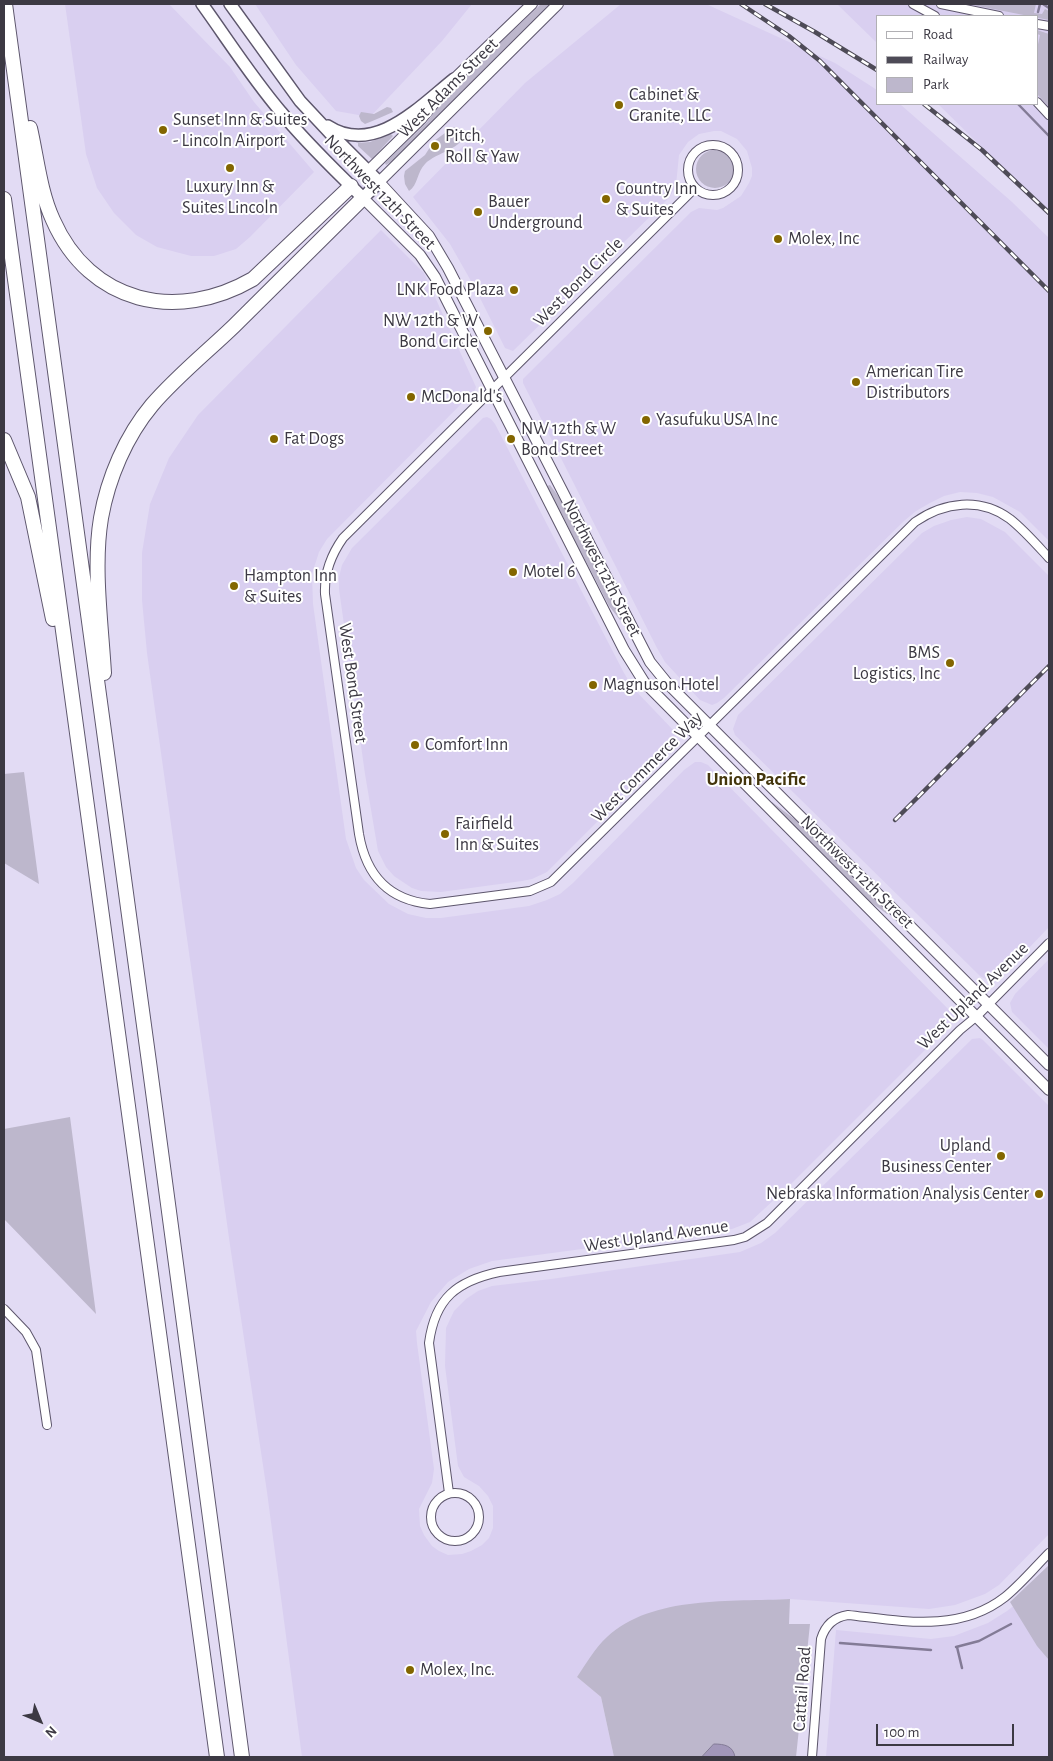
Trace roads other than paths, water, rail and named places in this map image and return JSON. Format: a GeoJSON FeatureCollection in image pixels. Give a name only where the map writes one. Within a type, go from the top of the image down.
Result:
{"type":"FeatureCollection","features":[{"type":"Feature","properties":{"kind":"highway"},"geometry":{"type":"LineString","coordinates":[[5,4],[242,1757]]}},
{"type":"Feature","properties":{"kind":"highway"},"geometry":{"type":"LineString","coordinates":[[7,20],[42,185],[52,219],[68,249],[78,261],[112,287],[137,297],[172,303],[208,299],[239,288],[264,270],[351,186]]}},
{"type":"Feature","properties":{"kind":"highway"},"geometry":{"type":"LineString","coordinates":[[110,776],[98,548],[101,518],[114,470],[124,448],[151,406],[363,198]]}},
{"type":"Feature","properties":{"kind":"highway"},"geometry":{"type":"LineString","coordinates":[[4,199],[217,1757]]}},
{"type":"Feature","properties":{"kind":"highway"},"geometry":{"type":"LineString","coordinates":[[4,440],[28,497],[85,782]]}},
{"type":"Feature","properties":{"kind":"main road","name":"Northwest 12th Street"},"geometry":{"type":"LineString","coordinates":[[202,4],[278,108],[313,148],[405,240],[428,266],[636,671],[654,693],[698,738],[1049,1090]]}},
{"type":"Feature","properties":{"kind":"main road","name":"Northwest 12th Street"},"geometry":{"type":"LineString","coordinates":[[230,4],[285,81],[314,117],[417,222],[438,251],[644,653],[667,683],[1049,1065]]}},
{"type":"Feature","properties":{"kind":"main road","name":"West Adams Street"},"geometry":{"type":"LineString","coordinates":[[351,186],[421,119],[454,79],[532,4]]}},
{"type":"Feature","properties":{"kind":"main road","name":"West Adams Street"},"geometry":{"type":"LineString","coordinates":[[363,198],[558,4]]}},
{"type":"Feature","properties":{"kind":"main road"},"geometry":{"type":"LineString","coordinates":[[314,117],[338,132],[350,136],[374,134],[386,130],[406,117],[454,79]]}},
{"type":"Feature","properties":{"kind":"street"},"geometry":{"type":"LineString","coordinates":[[913,4],[933,15]]}},
{"type":"Feature","properties":{"kind":"street"},"geometry":{"type":"LineString","coordinates":[[941,4],[994,15]]}},
{"type":"Feature","properties":{"kind":"street"},"geometry":{"type":"LineString","coordinates":[[1038,103],[1049,115]]}},
{"type":"Feature","properties":{"kind":"street"},"geometry":{"type":"LineString","coordinates":[[706,146],[719,146],[730,152],[738,166],[738,174],[731,188],[725,192],[709,195],[695,188],[690,181],[688,173],[692,156],[706,146]]}},
{"type":"Feature","properties":{"kind":"street","name":"West Bond Circle"},"geometry":{"type":"LineString","coordinates":[[504,378],[695,188]]}},
{"type":"Feature","properties":{"kind":"street","name":"West Bond Street"},"geometry":{"type":"LineString","coordinates":[[400,897],[384,886],[373,873],[361,849],[325,594],[325,577],[331,556],[343,538],[504,378]]}},
{"type":"Feature","properties":{"kind":"street","name":"West Commerce Way"},"geometry":{"type":"LineString","coordinates":[[400,897],[422,903],[446,903],[530,891],[551,882],[916,522],[927,514],[940,508],[962,504],[987,508],[1001,514],[1017,526],[1049,558]]}},
{"type":"Feature","properties":{"kind":"street","name":"West Upland Avenue"},"geometry":{"type":"LineString","coordinates":[[449,1494],[429,1343],[436,1315],[452,1293],[473,1279],[499,1272],[745,1237],[767,1223],[953,1036],[977,1016],[1049,943]]}},
{"type":"Feature","properties":{"kind":"street"},"geometry":{"type":"LineString","coordinates":[[4,1309],[32,1340],[37,1358],[41,1402],[46,1425]]}},
{"type":"Feature","properties":{"kind":"street"},"geometry":{"type":"LineString","coordinates":[[458,1493],[466,1495],[478,1507],[480,1515],[476,1531],[462,1541],[446,1540],[440,1536],[431,1523],[433,1507],[437,1501],[449,1494],[458,1493]]}},
{"type":"Feature","properties":{"kind":"street","name":"Cattail Road"},"geometry":{"type":"LineString","coordinates":[[812,1757],[821,1639],[828,1625],[838,1618],[848,1615],[924,1623],[946,1621],[972,1615],[1005,1596],[1049,1553]]}},
{"type":"Feature","properties":{"kind":"waterway"},"geometry":{"type":"LineString","coordinates":[[1038,12],[1040,4]]}},
{"type":"Feature","properties":{"kind":"waterway"},"geometry":{"type":"LineString","coordinates":[[1043,4],[1049,8]]}},
{"type":"Feature","properties":{"kind":"waterway"},"geometry":{"type":"LineString","coordinates":[[1019,105],[1049,136]]}},
{"type":"Feature","properties":{"kind":"waterway"},"geometry":{"type":"LineString","coordinates":[[956,1647],[979,1641],[1011,1624]]}},
{"type":"Feature","properties":{"kind":"waterway"},"geometry":{"type":"LineString","coordinates":[[840,1643],[931,1650]]}},
{"type":"Feature","properties":{"kind":"waterway"},"geometry":{"type":"LineString","coordinates":[[957,1647],[962,1668]]}},
{"type":"Feature","properties":{"kind":"railway"},"geometry":{"type":"LineString","coordinates":[[741,4],[789,36],[820,61],[1049,291]]}},
{"type":"Feature","properties":{"kind":"railway"},"geometry":{"type":"LineString","coordinates":[[765,4],[876,69]]}},
{"type":"Feature","properties":{"kind":"railway"},"geometry":{"type":"LineString","coordinates":[[925,105],[982,150],[1049,213]]}},
{"type":"Feature","properties":{"kind":"railway"},"geometry":{"type":"LineString","coordinates":[[895,820],[1049,666]]}},
{"type":"Feature","properties":{"kind":"place","name":"Cabinet & Granite, LLC"},"geometry":{"type":"Point","coordinates":[619,105]}},
{"type":"Feature","properties":{"kind":"place","name":"Sunset Inn & Suites - Lincoln Airport"},"geometry":{"type":"Point","coordinates":[163,130]}},
{"type":"Feature","properties":{"kind":"place","name":"Pitch, Roll & Yaw"},"geometry":{"type":"Point","coordinates":[435,146]}},
{"type":"Feature","properties":{"kind":"place","name":"Luxury Inn & Suites Lincoln"},"geometry":{"type":"Point","coordinates":[230,168]}},
{"type":"Feature","properties":{"kind":"place","name":"Country Inn & Suites"},"geometry":{"type":"Point","coordinates":[606,199]}},
{"type":"Feature","properties":{"kind":"place","name":"Bauer Underground"},"geometry":{"type":"Point","coordinates":[478,212]}},
{"type":"Feature","properties":{"kind":"place","name":"Molex, Inc"},"geometry":{"type":"Point","coordinates":[778,239]}},
{"type":"Feature","properties":{"kind":"place","name":"LNK Food Plaza"},"geometry":{"type":"Point","coordinates":[514,290]}},
{"type":"Feature","properties":{"kind":"place","name":"NW 12th & W Bond Circle"},"geometry":{"type":"Point","coordinates":[488,331]}},
{"type":"Feature","properties":{"kind":"place","name":"American Tire Distributors"},"geometry":{"type":"Point","coordinates":[856,382]}},
{"type":"Feature","properties":{"kind":"place","name":"McDonald's"},"geometry":{"type":"Point","coordinates":[411,397]}},
{"type":"Feature","properties":{"kind":"place","name":"Yasufuku USA Inc"},"geometry":{"type":"Point","coordinates":[646,420]}},
{"type":"Feature","properties":{"kind":"place","name":"Fat Dogs"},"geometry":{"type":"Point","coordinates":[274,439]}},
{"type":"Feature","properties":{"kind":"place","name":"NW 12th & W Bond Street"},"geometry":{"type":"Point","coordinates":[511,439]}},
{"type":"Feature","properties":{"kind":"place","name":"Motel 6"},"geometry":{"type":"Point","coordinates":[513,572]}},
{"type":"Feature","properties":{"kind":"place","name":"Hampton Inn & Suites"},"geometry":{"type":"Point","coordinates":[234,586]}},
{"type":"Feature","properties":{"kind":"place","name":"BMS Logistics, Inc"},"geometry":{"type":"Point","coordinates":[950,663]}},
{"type":"Feature","properties":{"kind":"place","name":"Magnuson Hotel"},"geometry":{"type":"Point","coordinates":[593,685]}},
{"type":"Feature","properties":{"kind":"place","name":"Comfort Inn"},"geometry":{"type":"Point","coordinates":[415,745]}},
{"type":"Feature","properties":{"kind":"place","name":"Fairfield Inn & Suites"},"geometry":{"type":"Point","coordinates":[445,834]}},
{"type":"Feature","properties":{"kind":"place","name":"Upland Business Center"},"geometry":{"type":"Point","coordinates":[1001,1156]}},
{"type":"Feature","properties":{"kind":"place","name":"Nebraska Information Analysis Center"},"geometry":{"type":"Point","coordinates":[1039,1194]}},
{"type":"Feature","properties":{"kind":"place","name":"Molex, Inc."},"geometry":{"type":"Point","coordinates":[410,1670]}},
{"type":"Feature","properties":{"kind":"district","name":"Union Pacific"},"geometry":{"type":"Point","coordinates":[756,779]}}]}
